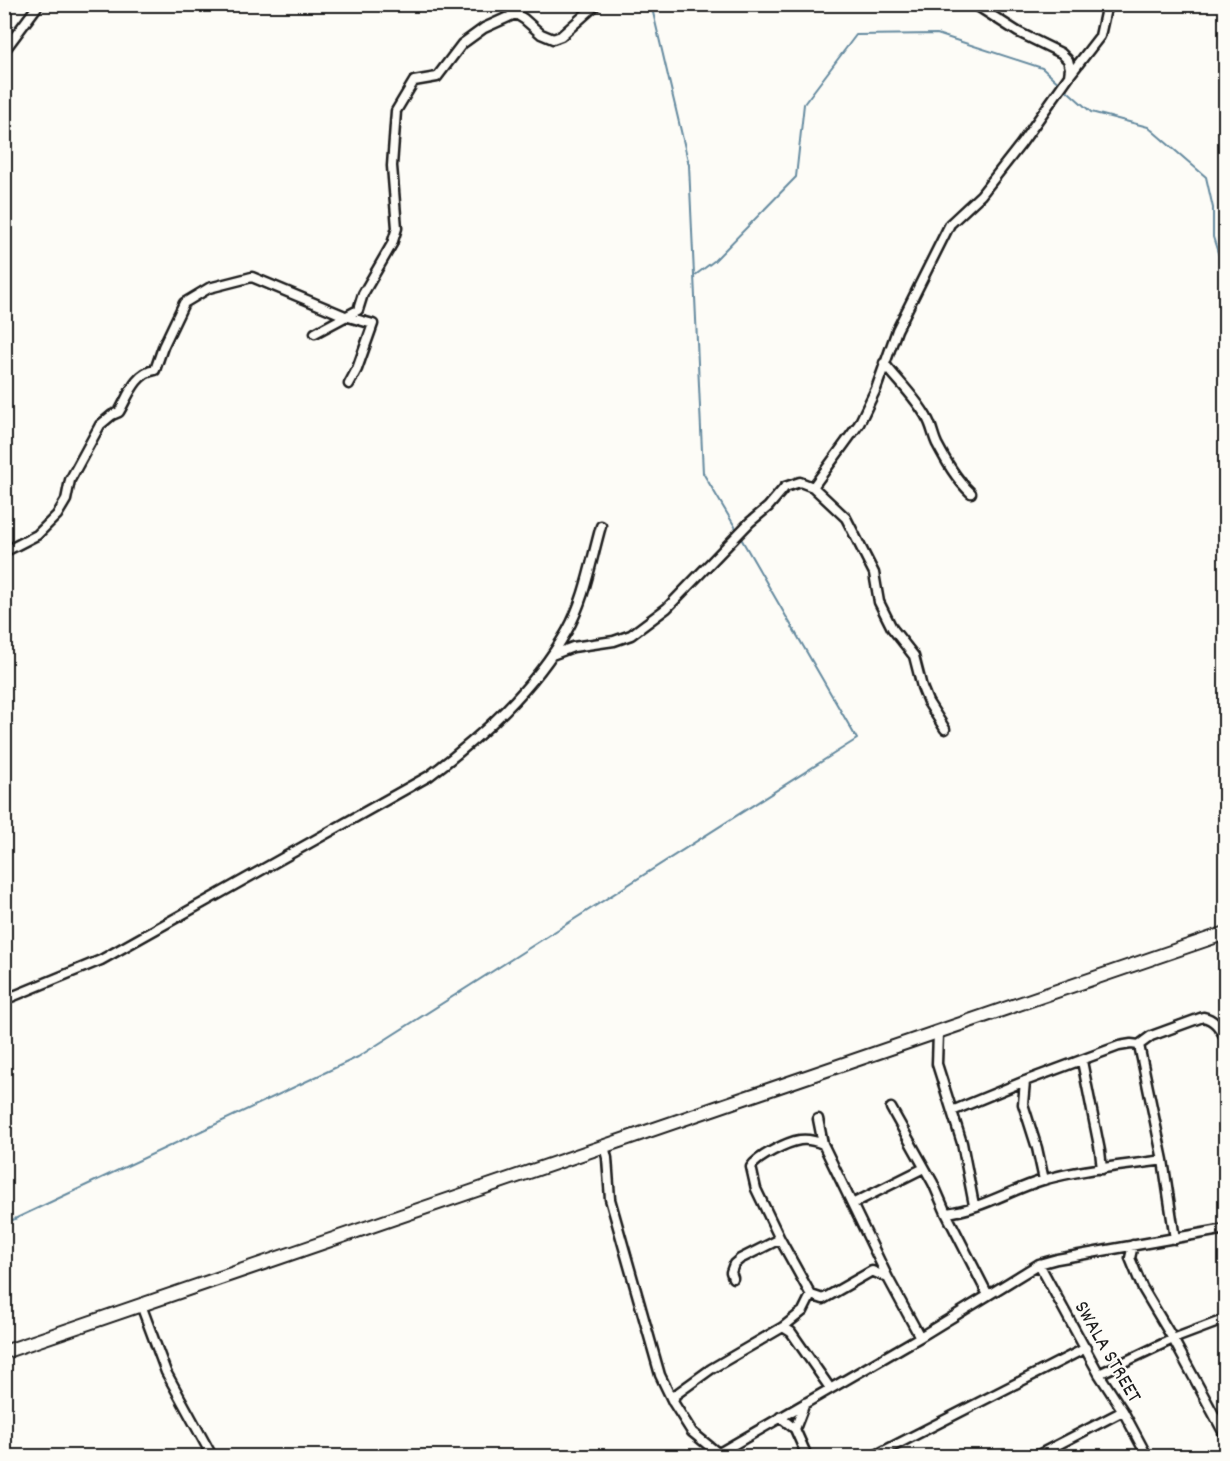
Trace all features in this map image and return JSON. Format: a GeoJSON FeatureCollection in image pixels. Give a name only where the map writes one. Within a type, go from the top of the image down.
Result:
{"type":"FeatureCollection","features":[{"type":"Feature","properties":{"kind":"street"},"geometry":{"type":"LineString","coordinates":[[4,51],[39,4]]}},
{"type":"Feature","properties":{"kind":"street"},"geometry":{"type":"LineString","coordinates":[[500,4],[541,34],[553,39],[561,36],[597,4]]}},
{"type":"Feature","properties":{"kind":"street"},"geometry":{"type":"LineString","coordinates":[[974,4],[1018,32],[1061,53],[1068,60],[1069,76]]}},
{"type":"Feature","properties":{"kind":"street"},"geometry":{"type":"LineString","coordinates":[[813,487],[859,424],[876,389],[897,330],[950,224],[969,207],[1002,168],[1100,36],[1107,4]]}},
{"type":"Feature","properties":{"kind":"street"},"geometry":{"type":"LineString","coordinates":[[315,333],[358,310],[363,294],[385,259],[397,228],[392,166],[396,111],[414,81],[437,77],[462,44],[484,28],[516,14]]}},
{"type":"Feature","properties":{"kind":"street"},"geometry":{"type":"LineString","coordinates":[[4,552],[37,534],[57,515],[66,500],[70,480],[100,425],[119,412],[136,381],[147,372],[155,370],[184,303],[209,288],[252,277],[345,316],[373,324],[357,369],[349,384]]}},
{"type":"Feature","properties":{"kind":"street"},"geometry":{"type":"LineString","coordinates":[[884,363],[928,420],[936,442],[953,473],[971,493]]}},
{"type":"Feature","properties":{"kind":"street"},"geometry":{"type":"LineString","coordinates":[[550,656],[573,647],[614,641],[631,635],[667,608],[785,487],[800,482],[813,487],[846,518],[874,573],[879,602],[892,628],[915,656],[928,702],[945,729]]}},
{"type":"Feature","properties":{"kind":"street"},"geometry":{"type":"LineString","coordinates":[[4,1000],[101,960],[429,776],[461,752],[535,679],[567,630],[580,602],[602,526]]}},
{"type":"Feature","properties":{"kind":"street"},"geometry":{"type":"LineString","coordinates":[[4,1352],[1226,933]]}},
{"type":"Feature","properties":{"kind":"street"},"geometry":{"type":"LineString","coordinates":[[952,1111],[1119,1046],[1139,1045],[1151,1036],[1203,1017],[1210,1018],[1226,1039]]}},
{"type":"Feature","properties":{"kind":"street"},"geometry":{"type":"LineString","coordinates":[[938,1032],[937,1064],[962,1143],[974,1205]]}},
{"type":"Feature","properties":{"kind":"street"},"geometry":{"type":"LineString","coordinates":[[1139,1045],[1175,1239]]}},
{"type":"Feature","properties":{"kind":"street"},"geometry":{"type":"LineString","coordinates":[[1082,1061],[1102,1169]]}},
{"type":"Feature","properties":{"kind":"street"},"geometry":{"type":"LineString","coordinates":[[1025,1081],[1023,1104],[1044,1180]]}},
{"type":"Feature","properties":{"kind":"street"},"geometry":{"type":"LineString","coordinates":[[891,1108],[933,1183],[988,1295]]}},
{"type":"Feature","properties":{"kind":"street"},"geometry":{"type":"LineString","coordinates":[[818,1119],[823,1144],[888,1278],[921,1337]]}},
{"type":"Feature","properties":{"kind":"street"},"geometry":{"type":"LineString","coordinates":[[823,1144],[810,1140],[799,1140],[761,1157],[751,1167],[756,1189],[780,1239],[811,1294],[823,1299]]}},
{"type":"Feature","properties":{"kind":"street"},"geometry":{"type":"LineString","coordinates":[[604,1146],[610,1199],[660,1375],[673,1402],[692,1432],[717,1456],[780,1417],[921,1337],[1039,1264],[1226,1229]]}},
{"type":"Feature","properties":{"kind":"street"},"geometry":{"type":"LineString","coordinates":[[946,1213],[963,1211],[1044,1180],[1162,1160]]}},
{"type":"Feature","properties":{"kind":"street"},"geometry":{"type":"LineString","coordinates":[[852,1203],[924,1168]]}},
{"type":"Feature","properties":{"kind":"street"},"geometry":{"type":"LineString","coordinates":[[955,1230],[963,1211]]}},
{"type":"Feature","properties":{"kind":"street"},"geometry":{"type":"LineString","coordinates":[[733,1278],[731,1272],[734,1264],[780,1239]]}},
{"type":"Feature","properties":{"kind":"street"},"geometry":{"type":"LineString","coordinates":[[1133,1245],[1130,1258],[1133,1268],[1226,1437]]}},
{"type":"Feature","properties":{"kind":"street","name":"SWALA STREET"},"geometry":{"type":"LineString","coordinates":[[1039,1264],[1147,1456]]}},
{"type":"Feature","properties":{"kind":"street"},"geometry":{"type":"LineString","coordinates":[[673,1402],[675,1395],[711,1369],[783,1328],[803,1311],[823,1299],[872,1271],[888,1278]]}},
{"type":"Feature","properties":{"kind":"street"},"geometry":{"type":"LineString","coordinates":[[803,1311],[811,1294]]}},
{"type":"Feature","properties":{"kind":"street"},"geometry":{"type":"LineString","coordinates":[[141,1305],[166,1372],[212,1456]]}},
{"type":"Feature","properties":{"kind":"street"},"geometry":{"type":"LineString","coordinates":[[1099,1374],[1173,1339],[1226,1319]]}},
{"type":"Feature","properties":{"kind":"street"},"geometry":{"type":"LineString","coordinates":[[791,1332],[792,1320]]}},
{"type":"Feature","properties":{"kind":"street"},"geometry":{"type":"LineString","coordinates":[[783,1328],[791,1332],[830,1388]]}},
{"type":"Feature","properties":{"kind":"street"},"geometry":{"type":"LineString","coordinates":[[878,1456],[1086,1348]]}},
{"type":"Feature","properties":{"kind":"street"},"geometry":{"type":"LineString","coordinates":[[795,1429],[805,1403]]}},
{"type":"Feature","properties":{"kind":"street"},"geometry":{"type":"LineString","coordinates":[[1036,1456],[1123,1411]]}},
{"type":"Feature","properties":{"kind":"street"},"geometry":{"type":"LineString","coordinates":[[780,1417],[795,1429],[807,1456]]}},
{"type":"Feature","properties":{"kind":"waterway"},"geometry":{"type":"LineString","coordinates":[[651,4],[689,165],[703,473],[737,530]]}},
{"type":"Feature","properties":{"kind":"waterway"},"geometry":{"type":"LineString","coordinates":[[694,276],[714,261],[796,177],[804,104],[856,35],[937,34],[1042,68],[1091,112],[1148,127],[1206,177],[1213,208],[1213,237],[1220,259],[1226,314]]}},
{"type":"Feature","properties":{"kind":"waterway"},"geometry":{"type":"LineString","coordinates":[[4,1224],[358,1057],[857,739],[739,535]]}}]}
